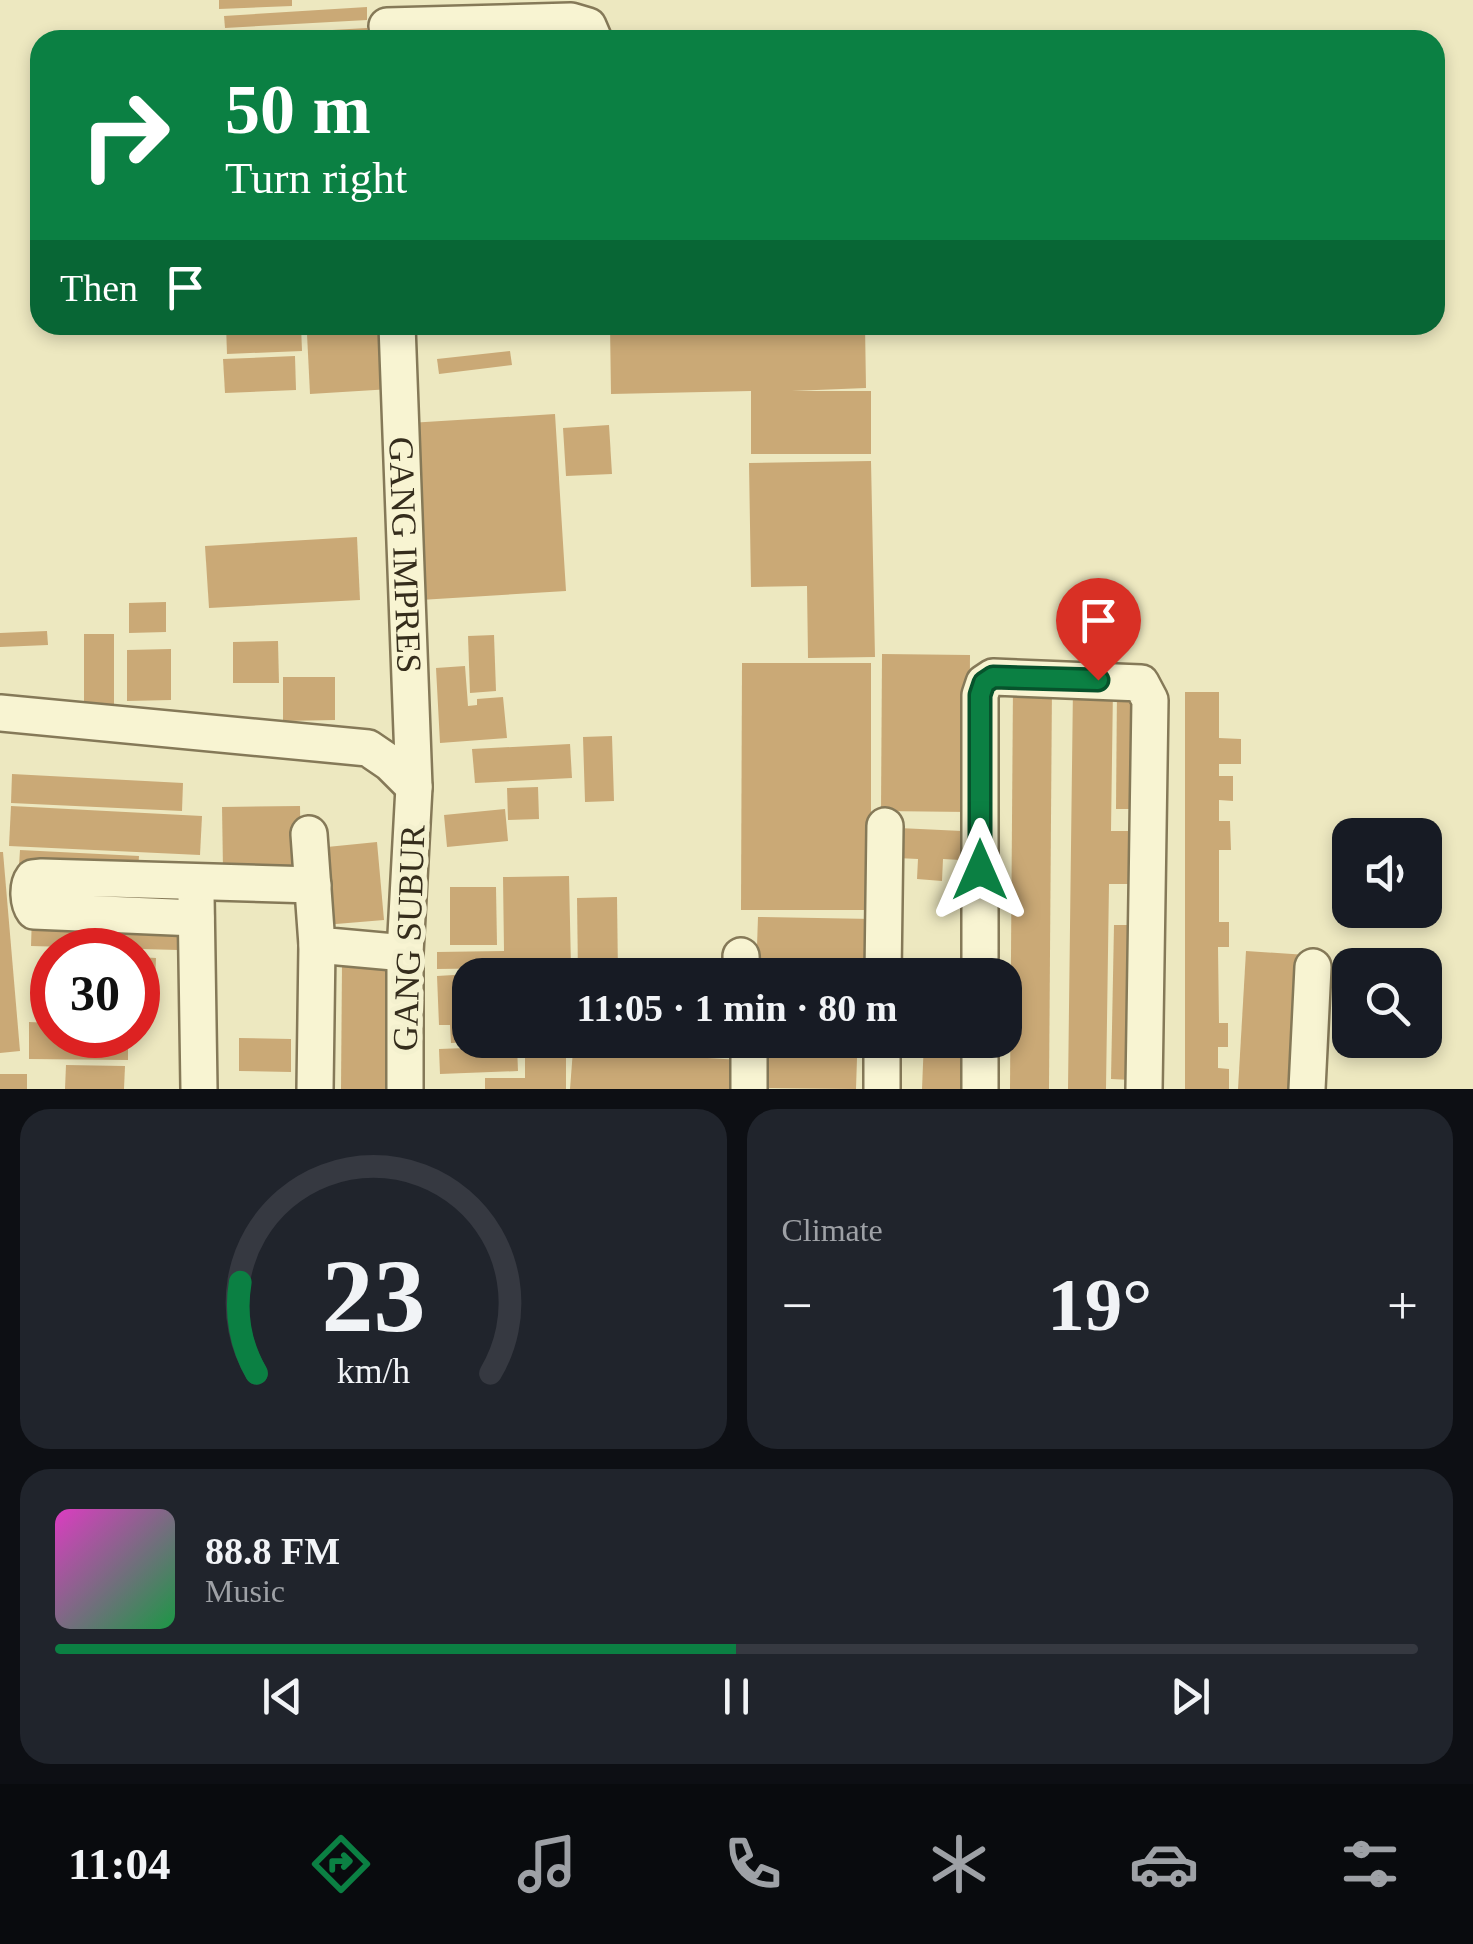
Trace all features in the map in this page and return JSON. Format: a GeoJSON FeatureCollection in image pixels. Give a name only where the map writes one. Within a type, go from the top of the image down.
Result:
{"type":"FeatureCollection","features":[{"type":"Feature","properties":{"kind":"street"},"geometry":{"type":"LineString","coordinates":[[387,22],[514,11],[583,22],[591,30]]}},
{"type":"Feature","properties":{"kind":"street","name":"GANG IMPRES"},"geometry":{"type":"LineString","coordinates":[[397,335],[414,787]]}},
{"type":"Feature","properties":{"kind":"street"},"geometry":{"type":"LineString","coordinates":[[980,958],[980,695],[984,683],[993,677],[1141,683],[1150,700],[1144,1089]]}},
{"type":"Feature","properties":{"kind":"street"},"geometry":{"type":"LineString","coordinates":[[0,713],[368,748],[414,787]]}},
{"type":"Feature","properties":{"kind":"street","name":"GANG SUBUR"},"geometry":{"type":"LineString","coordinates":[[406,1089],[405,953],[414,787]]}},
{"type":"Feature","properties":{"kind":"street"},"geometry":{"type":"LineString","coordinates":[[883,958],[886,826]]}},
{"type":"Feature","properties":{"kind":"street"},"geometry":{"type":"LineString","coordinates":[[310,834],[317,946],[315,1089]]}},
{"type":"Feature","properties":{"kind":"street"},"geometry":{"type":"LineString","coordinates":[[196,918],[34,911],[30,906],[30,883],[42,876],[314,884]]}},
{"type":"Feature","properties":{"kind":"street"},"geometry":{"type":"LineString","coordinates":[[196,880],[199,1089]]}},
{"type":"Feature","properties":{"kind":"street"},"geometry":{"type":"LineString","coordinates":[[317,946],[405,953]]}},
{"type":"Feature","properties":{"kind":"street"},"geometry":{"type":"LineString","coordinates":[[1306,1089],[1312,967]]}},
{"type":"Feature","properties":{"kind":"street"},"geometry":{"type":"LineString","coordinates":[[748,1058],[749,1089]]}},
{"type":"Feature","properties":{"kind":"street"},"geometry":{"type":"LineString","coordinates":[[882,1058],[882,1089]]}},
{"type":"Feature","properties":{"kind":"street"},"geometry":{"type":"LineString","coordinates":[[980,1058],[980,1089]]}},
{"type":"Feature","properties":{"kind":"building"},"geometry":{"type":"Polygon","coordinates":[[[219,0],[292,0],[292,6],[219,9],[219,0]]]}},
{"type":"Feature","properties":{"kind":"building"},"geometry":{"type":"Polygon","coordinates":[[[367,7],[367,20],[225,28],[224,16],[367,7]]]}},
{"type":"Feature","properties":{"kind":"building"},"geometry":{"type":"Polygon","coordinates":[[[226,335],[301,335],[302,351],[227,354],[226,335]]]}},
{"type":"Feature","properties":{"kind":"building"},"geometry":{"type":"Polygon","coordinates":[[[307,335],[388,335],[391,389],[310,394],[307,335]]]}},
{"type":"Feature","properties":{"kind":"building"},"geometry":{"type":"Polygon","coordinates":[[[610,335],[865,335],[866,388],[792,391],[871,391],[871,454],[751,454],[751,391],[611,394],[610,335]]]}},
{"type":"Feature","properties":{"kind":"building"},"geometry":{"type":"Polygon","coordinates":[[[510,351],[512,365],[439,374],[437,359],[510,351]]]}},
{"type":"Feature","properties":{"kind":"building"},"geometry":{"type":"Polygon","coordinates":[[[295,356],[296,390],[225,393],[223,359],[295,356]]]}},
{"type":"Feature","properties":{"kind":"building"},"geometry":{"type":"Polygon","coordinates":[[[555,414],[566,591],[420,600],[409,423],[555,414]]]}},
{"type":"Feature","properties":{"kind":"building"},"geometry":{"type":"Polygon","coordinates":[[[609,425],[612,474],[566,476],[563,428],[609,425]]]}},
{"type":"Feature","properties":{"kind":"building"},"geometry":{"type":"Polygon","coordinates":[[[871,461],[875,657],[808,658],[807,586],[751,587],[749,463],[871,461]]]}},
{"type":"Feature","properties":{"kind":"building"},"geometry":{"type":"Polygon","coordinates":[[[357,537],[360,600],[209,608],[205,546],[357,537]]]}},
{"type":"Feature","properties":{"kind":"building"},"geometry":{"type":"Polygon","coordinates":[[[166,602],[166,632],[129,633],[129,603],[166,602]]]}},
{"type":"Feature","properties":{"kind":"building"},"geometry":{"type":"Polygon","coordinates":[[[47,631],[48,645],[0,647],[0,633],[47,631]]]}},
{"type":"Feature","properties":{"kind":"building"},"geometry":{"type":"Polygon","coordinates":[[[84,634],[114,634],[114,707],[84,707],[84,634]]]}},
{"type":"Feature","properties":{"kind":"building"},"geometry":{"type":"Polygon","coordinates":[[[494,635],[496,691],[470,693],[468,636],[494,635]]]}},
{"type":"Feature","properties":{"kind":"building"},"geometry":{"type":"Polygon","coordinates":[[[278,641],[279,683],[233,683],[233,642],[278,641]]]}},
{"type":"Feature","properties":{"kind":"building"},"geometry":{"type":"Polygon","coordinates":[[[171,649],[171,700],[127,701],[127,650],[171,649]]]}},
{"type":"Feature","properties":{"kind":"building"},"geometry":{"type":"Polygon","coordinates":[[[882,654],[970,655],[969,812],[881,811],[882,654]]]}},
{"type":"Feature","properties":{"kind":"building"},"geometry":{"type":"Polygon","coordinates":[[[742,663],[871,663],[871,910],[741,910],[742,663]]]}},
{"type":"Feature","properties":{"kind":"building"},"geometry":{"type":"Polygon","coordinates":[[[465,666],[468,706],[477,705],[477,699],[503,697],[507,738],[440,743],[436,668],[465,666]]]}},
{"type":"Feature","properties":{"kind":"building"},"geometry":{"type":"Polygon","coordinates":[[[283,677],[335,677],[335,720],[283,721],[283,677]]]}},
{"type":"Feature","properties":{"kind":"building"},"geometry":{"type":"Polygon","coordinates":[[[1013,685],[1052,685],[1049,1089],[1010,1089],[1010,1058],[1022,1058],[1022,958],[1011,958],[1013,685]]]}},
{"type":"Feature","properties":{"kind":"building"},"geometry":{"type":"Polygon","coordinates":[[[1073,686],[1113,687],[1111,831],[1134,831],[1133,884],[1109,884],[1106,1089],[1068,1089],[1073,686]]]}},
{"type":"Feature","properties":{"kind":"building"},"geometry":{"type":"Polygon","coordinates":[[[1117,688],[1141,688],[1140,809],[1116,809],[1117,688]]]}},
{"type":"Feature","properties":{"kind":"building"},"geometry":{"type":"Polygon","coordinates":[[[1185,692],[1219,692],[1219,738],[1241,739],[1241,764],[1219,764],[1219,776],[1233,776],[1233,801],[1219,800],[1219,821],[1230,821],[1231,850],[1219,850],[1219,922],[1229,922],[1229,947],[1218,947],[1219,1023],[1228,1023],[1228,1047],[1218,1047],[1218,1068],[1229,1069],[1229,1089],[1185,1089],[1185,692]]]}},
{"type":"Feature","properties":{"kind":"building"},"geometry":{"type":"Polygon","coordinates":[[[612,736],[614,801],[585,802],[583,737],[612,736]]]}},
{"type":"Feature","properties":{"kind":"building"},"geometry":{"type":"Polygon","coordinates":[[[570,744],[572,778],[475,783],[472,749],[570,744]]]}},
{"type":"Feature","properties":{"kind":"building"},"geometry":{"type":"Polygon","coordinates":[[[12,774],[183,783],[182,811],[11,803],[12,774]]]}},
{"type":"Feature","properties":{"kind":"building"},"geometry":{"type":"Polygon","coordinates":[[[538,787],[539,819],[508,820],[507,788],[538,787]]]}},
{"type":"Feature","properties":{"kind":"building"},"geometry":{"type":"Polygon","coordinates":[[[11,806],[202,816],[200,855],[9,846],[11,806]]]}},
{"type":"Feature","properties":{"kind":"building"},"geometry":{"type":"Polygon","coordinates":[[[300,806],[301,870],[223,871],[222,807],[300,806]]]}},
{"type":"Feature","properties":{"kind":"building"},"geometry":{"type":"Polygon","coordinates":[[[505,809],[508,841],[447,847],[444,815],[505,809]]]}},
{"type":"Feature","properties":{"kind":"building"},"geometry":{"type":"Polygon","coordinates":[[[899,828],[962,831],[960,860],[943,859],[942,881],[917,879],[918,859],[897,858],[899,828]]]}},
{"type":"Feature","properties":{"kind":"building"},"geometry":{"type":"Polygon","coordinates":[[[377,842],[384,920],[324,925],[317,848],[377,842]]]}},
{"type":"Feature","properties":{"kind":"building"},"geometry":{"type":"Polygon","coordinates":[[[20,850],[139,856],[138,872],[19,866],[20,850]]]}},
{"type":"Feature","properties":{"kind":"building"},"geometry":{"type":"Polygon","coordinates":[[[0,852],[20,1051],[0,1053],[0,852]]]}},
{"type":"Feature","properties":{"kind":"building"},"geometry":{"type":"Polygon","coordinates":[[[569,876],[571,958],[452,958],[452,969],[437,969],[437,952],[504,951],[503,877],[569,876]]]}},
{"type":"Feature","properties":{"kind":"building"},"geometry":{"type":"Polygon","coordinates":[[[450,887],[496,887],[497,945],[450,945],[450,887]]]}},
{"type":"Feature","properties":{"kind":"building"},"geometry":{"type":"Polygon","coordinates":[[[617,897],[618,958],[578,958],[577,898],[617,897]]]}},
{"type":"Feature","properties":{"kind":"building"},"geometry":{"type":"Polygon","coordinates":[[[32,915],[180,919],[178,950],[160,950],[160,928],[32,928],[32,915]]]}},
{"type":"Feature","properties":{"kind":"building"},"geometry":{"type":"Polygon","coordinates":[[[758,917],[873,919],[872,958],[757,958],[758,917]]]}},
{"type":"Feature","properties":{"kind":"building"},"geometry":{"type":"Polygon","coordinates":[[[1114,925],[1135,925],[1132,1080],[1111,1079],[1114,925]]]}},
{"type":"Feature","properties":{"kind":"building"},"geometry":{"type":"Polygon","coordinates":[[[1246,951],[1307,955],[1298,1089],[1238,1089],[1246,951]]]}},
{"type":"Feature","properties":{"kind":"building"},"geometry":{"type":"Polygon","coordinates":[[[342,965],[395,965],[394,1089],[341,1089],[342,965]]]}},
{"type":"Feature","properties":{"kind":"building"},"geometry":{"type":"Polygon","coordinates":[[[452,975],[452,1043],[450,1025],[439,1025],[437,976],[452,975]]]}},
{"type":"Feature","properties":{"kind":"building"},"geometry":{"type":"Polygon","coordinates":[[[29,1022],[30,1058],[128,1060],[29,1059],[29,1022]]]}},
{"type":"Feature","properties":{"kind":"building"},"geometry":{"type":"Polygon","coordinates":[[[239,1038],[291,1039],[291,1072],[239,1071],[239,1038]]]}},
{"type":"Feature","properties":{"kind":"building"},"geometry":{"type":"Polygon","coordinates":[[[452,1048],[452,1058],[517,1058],[518,1071],[440,1074],[439,1049],[452,1048]]]}},
{"type":"Feature","properties":{"kind":"building"},"geometry":{"type":"Polygon","coordinates":[[[525,1058],[566,1058],[566,1089],[485,1089],[485,1078],[525,1078],[525,1058]]]}},
{"type":"Feature","properties":{"kind":"building"},"geometry":{"type":"Polygon","coordinates":[[[572,1058],[741,1060],[739,1089],[570,1089],[572,1058]]]}},
{"type":"Feature","properties":{"kind":"building"},"geometry":{"type":"Polygon","coordinates":[[[755,1058],[857,1058],[856,1089],[754,1088],[755,1058]]]}},
{"type":"Feature","properties":{"kind":"building"},"geometry":{"type":"Polygon","coordinates":[[[923,1058],[965,1058],[964,1089],[922,1089],[923,1058]]]}},
{"type":"Feature","properties":{"kind":"building"},"geometry":{"type":"Polygon","coordinates":[[[66,1065],[125,1066],[124,1089],[65,1089],[66,1065]]]}},
{"type":"Feature","properties":{"kind":"building"},"geometry":{"type":"Polygon","coordinates":[[[0,1074],[27,1074],[27,1089],[0,1089],[0,1074]]]}},
{"type":"Feature","properties":{"kind":"route"},"geometry":{"type":"LineString","coordinates":[[980,870],[980,695],[984,683],[993,677],[1098,680]]}}]}
